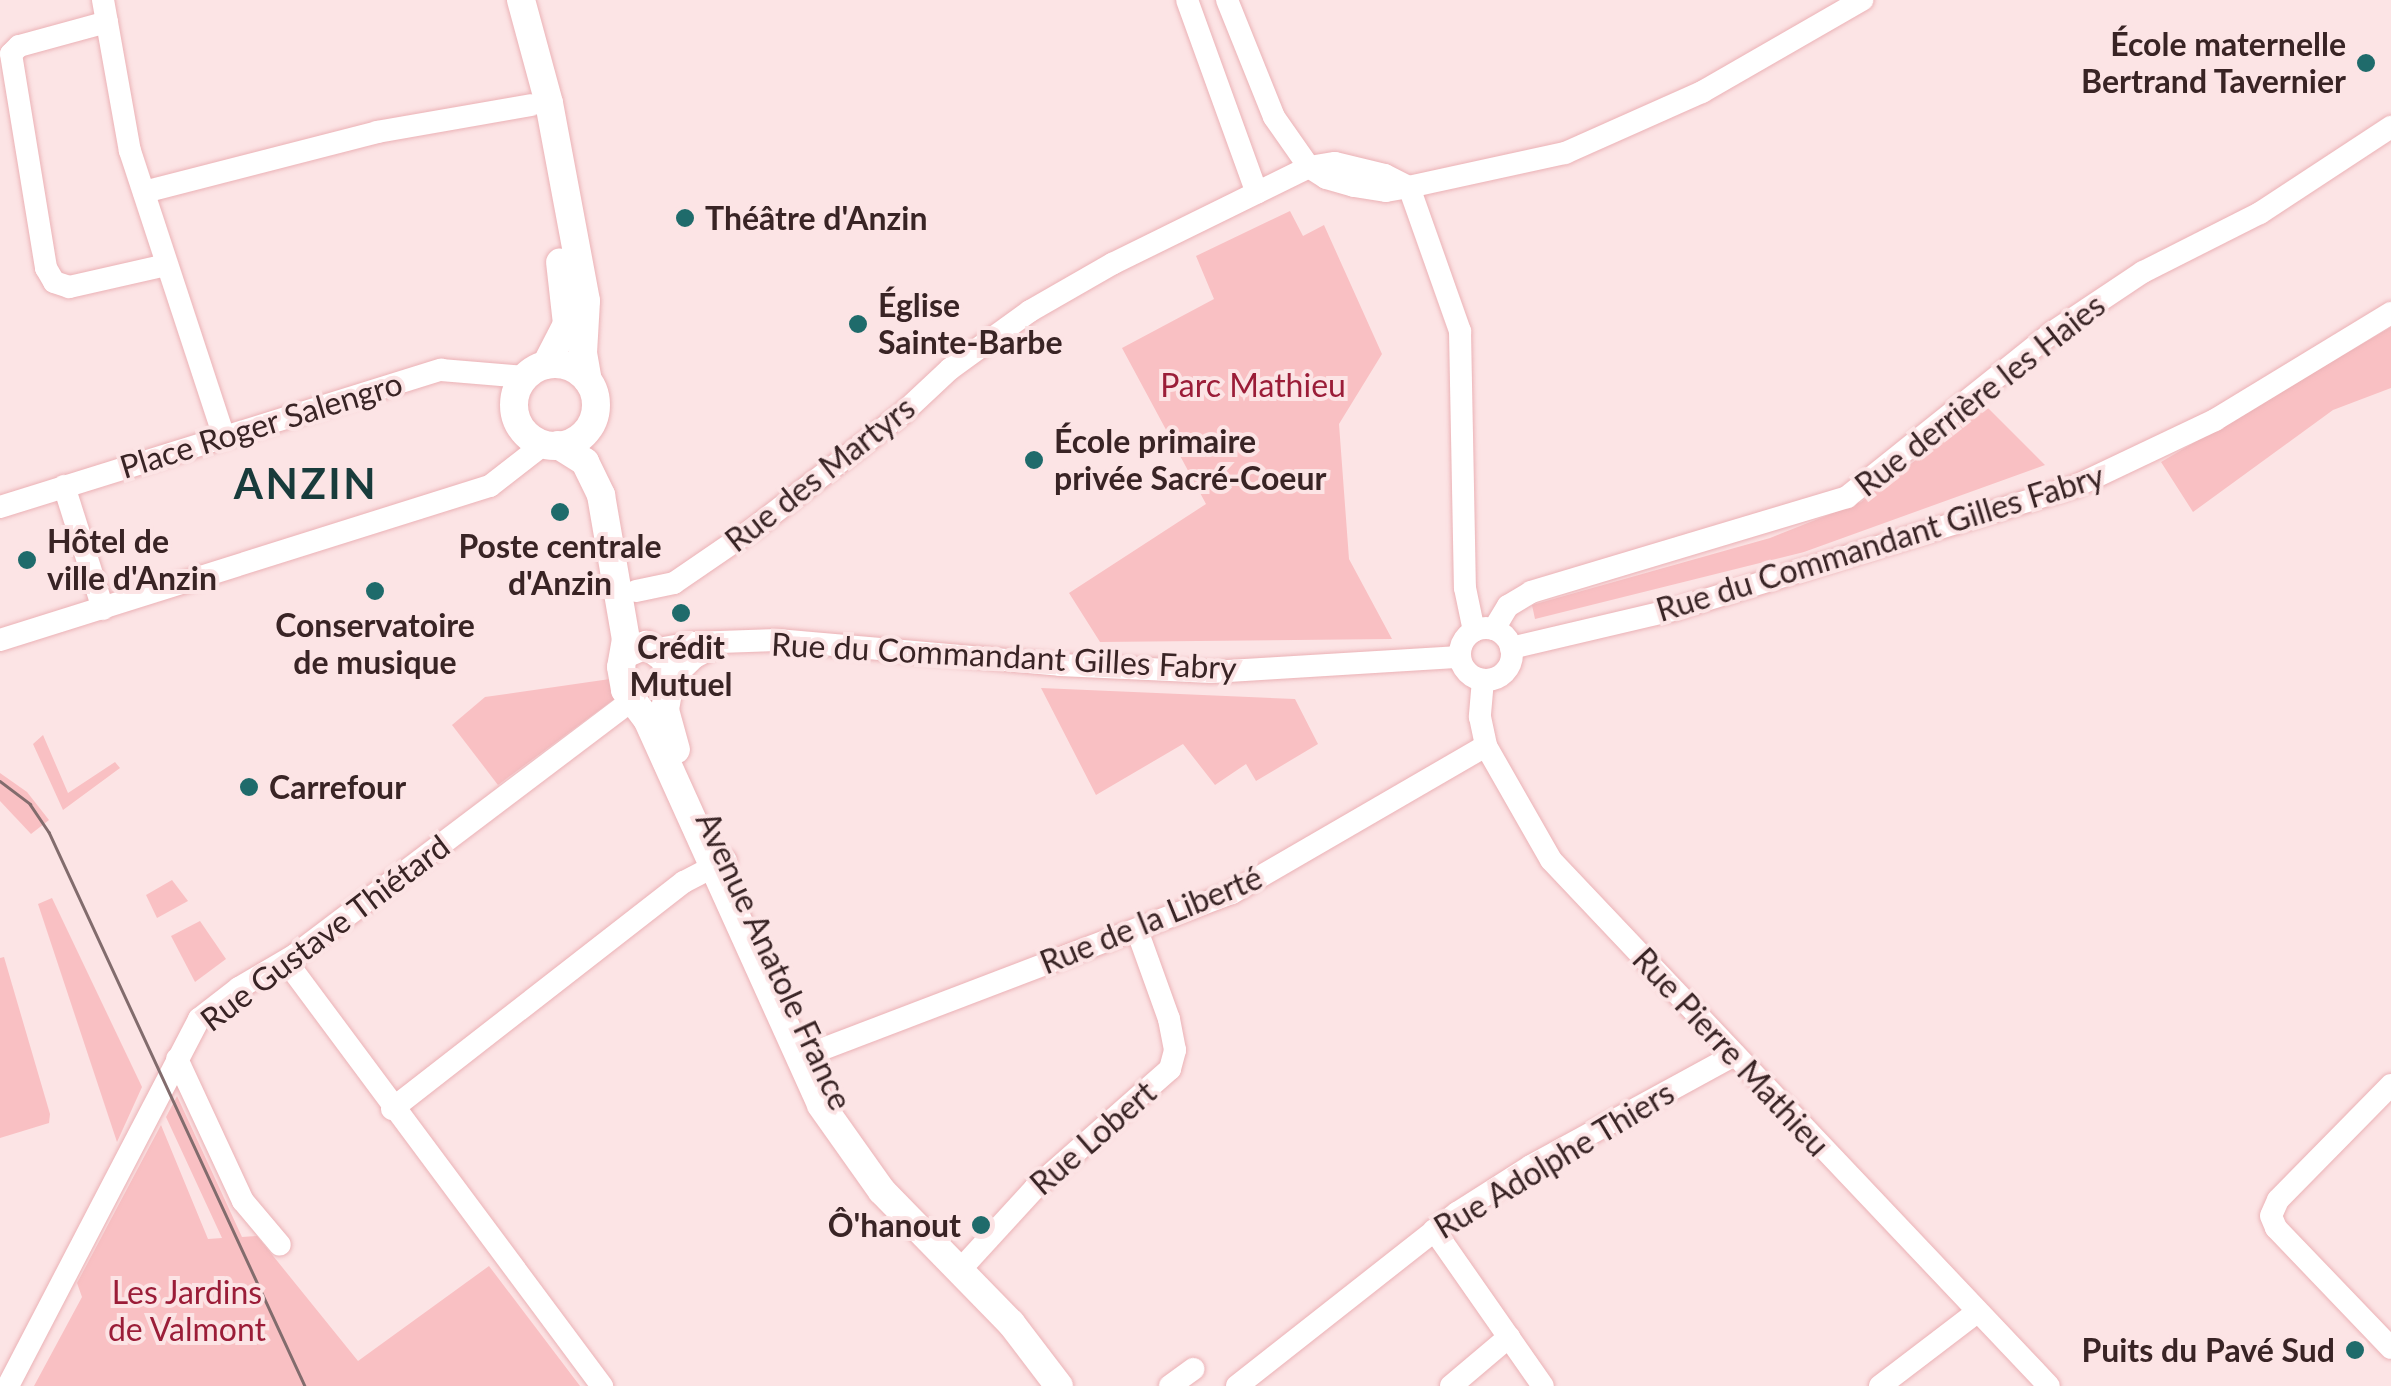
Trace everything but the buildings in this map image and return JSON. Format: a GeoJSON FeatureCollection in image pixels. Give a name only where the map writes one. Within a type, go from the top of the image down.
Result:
{"type":"FeatureCollection","features":[{"type":"Feature","properties":{"kind":"main road"},"geometry":{"type":"LineString","coordinates":[[521,0],[549,103],[586,301],[583,353],[595,396],[593,419],[579,438],[551,445],[526,434],[516,416],[515,396],[564,332],[568,306],[531,105],[521,0]]}},
{"type":"Feature","properties":{"kind":"main road"},"geometry":{"type":"LineString","coordinates":[[536,371],[569,367],[588,381]]}},
{"type":"Feature","properties":{"kind":"main road","name":"Avenue Anatole France"},"geometry":{"type":"LineString","coordinates":[[593,419],[594,436],[615,478],[646,650]]}},
{"type":"Feature","properties":{"kind":"main road","name":"Avenue Anatole France"},"geometry":{"type":"LineString","coordinates":[[551,445],[580,457],[596,478],[646,650]]}},
{"type":"Feature","properties":{"kind":"main road","name":"Avenue Anatole France"},"geometry":{"type":"LineString","coordinates":[[646,650],[666,658],[671,737],[719,864]]}},
{"type":"Feature","properties":{"kind":"main road","name":"Avenue Anatole France"},"geometry":{"type":"LineString","coordinates":[[646,650],[621,670],[719,864],[806,1055],[878,1161],[1059,1386]]}},
{"type":"Feature","properties":{"kind":"main road"},"geometry":{"type":"LineString","coordinates":[[634,702],[652,704],[667,688]]}},
{"type":"Feature","properties":{"kind":"main road","name":"Avenue Anatole France"},"geometry":{"type":"LineString","coordinates":[[965,1265],[1038,1328],[1079,1386]]}},
{"type":"Feature","properties":{"kind":"street"},"geometry":{"type":"LineString","coordinates":[[1187,0],[1257,193]]}},
{"type":"Feature","properties":{"kind":"street"},"geometry":{"type":"LineString","coordinates":[[1226,0],[1274,118],[1310,167],[1335,162],[1385,175],[1409,187],[1531,162],[1634,126],[1702,92],[1862,0]]}},
{"type":"Feature","properties":{"kind":"street"},"geometry":{"type":"LineString","coordinates":[[168,265],[69,287],[54,282],[46,268],[11,54],[20,46],[105,11],[130,151],[168,265],[224,437]]}},
{"type":"Feature","properties":{"kind":"street"},"geometry":{"type":"LineString","coordinates":[[144,192],[377,132],[531,105]]}},
{"type":"Feature","properties":{"kind":"street","name":"Rue derrière les Haies"},"geometry":{"type":"LineString","coordinates":[[1484,630],[1508,606],[1530,592],[1847,497],[2052,332],[2143,272],[2260,213],[2391,127]]}},
{"type":"Feature","properties":{"kind":"street","name":"Rue des Martyrs"},"geometry":{"type":"LineString","coordinates":[[636,592],[674,582],[753,529],[903,413],[950,369],[1030,311],[1112,264],[1310,167]]}},
{"type":"Feature","properties":{"kind":"street"},"geometry":{"type":"LineString","coordinates":[[1409,187],[1460,331],[1464,588],[1484,630],[1511,648],[1506,671],[1483,680],[1468,672],[1460,657],[1464,640],[1484,630]]}},
{"type":"Feature","properties":{"kind":"street","name":"Rue du Commandant Gilles Fabry"},"geometry":{"type":"LineString","coordinates":[[1511,648],[1673,610],[2063,490],[2188,434],[2391,313]]}},
{"type":"Feature","properties":{"kind":"street","name":"Place Roger Salengro"},"geometry":{"type":"LineString","coordinates":[[0,507],[441,370],[536,371]]}},
{"type":"Feature","properties":{"kind":"street"},"geometry":{"type":"LineString","coordinates":[[0,640],[490,486],[551,445]]}},
{"type":"Feature","properties":{"kind":"street"},"geometry":{"type":"LineString","coordinates":[[64,486],[103,608]]}},
{"type":"Feature","properties":{"kind":"street","name":"Rue du Commandant Gilles Fabry"},"geometry":{"type":"LineString","coordinates":[[646,650],[794,641],[1060,665],[1192,672],[1304,669],[1460,657]]}},
{"type":"Feature","properties":{"kind":"street","name":"Rue du Commandant Gilles Fabry"},"geometry":{"type":"LineString","coordinates":[[667,688],[695,657],[729,642]]}},
{"type":"Feature","properties":{"kind":"street","name":"Rue Pierre Mathieu"},"geometry":{"type":"LineString","coordinates":[[1483,680],[1480,717],[1486,746],[1550,860],[2049,1386]]}},
{"type":"Feature","properties":{"kind":"street","name":"Rue Gustave Thiétard"},"geometry":{"type":"LineString","coordinates":[[8,1386],[203,1015],[286,961],[634,702]]}},
{"type":"Feature","properties":{"kind":"street","name":"Rue de la Liberté"},"geometry":{"type":"LineString","coordinates":[[806,1055],[1242,888],[1486,746]]}},
{"type":"Feature","properties":{"kind":"street"},"geometry":{"type":"LineString","coordinates":[[392,1109],[684,882],[719,864]]}},
{"type":"Feature","properties":{"kind":"street","name":"Rue Lobert"},"geometry":{"type":"LineString","coordinates":[[965,1265],[1035,1188],[1170,1069],[1175,1050],[1172,1033],[1137,930]]}},
{"type":"Feature","properties":{"kind":"street"},"geometry":{"type":"LineString","coordinates":[[286,961],[392,1109],[602,1386]]}},
{"type":"Feature","properties":{"kind":"street","name":"Rue Adolphe Thiers"},"geometry":{"type":"LineString","coordinates":[[1237,1386],[1434,1230],[1531,1166],[1735,1054]]}},
{"type":"Feature","properties":{"kind":"street"},"geometry":{"type":"LineString","coordinates":[[177,1059],[244,1201],[280,1245]]}},
{"type":"Feature","properties":{"kind":"street"},"geometry":{"type":"LineString","coordinates":[[2391,1085],[2278,1200],[2271,1216],[2276,1228],[2391,1348]]}},
{"type":"Feature","properties":{"kind":"street"},"geometry":{"type":"LineString","coordinates":[[1434,1230],[1543,1386]]}},
{"type":"Feature","properties":{"kind":"street"},"geometry":{"type":"LineString","coordinates":[[1880,1386],[1976,1312]]}},
{"type":"Feature","properties":{"kind":"street"},"geometry":{"type":"LineString","coordinates":[[1451,1386],[1509,1337]]}},
{"type":"Feature","properties":{"kind":"street"},"geometry":{"type":"LineString","coordinates":[[1170,1386],[1193,1368]]}},
{"type":"Feature","properties":{"kind":"green space","name":"Parc Mathieu"},"geometry":{"type":"Polygon","coordinates":[[[1290,211],[1303,236],[1324,225],[1382,354],[1339,424],[1349,559],[1392,639],[1100,642],[1069,593],[1206,504],[1122,348],[1214,299],[1196,256],[1290,211]]]}},
{"type":"Feature","properties":{"kind":"green space"},"geometry":{"type":"Polygon","coordinates":[[[2391,327],[2391,388],[2333,410],[2193,512],[2161,462],[2391,327]]]}},
{"type":"Feature","properties":{"kind":"green space"},"geometry":{"type":"Polygon","coordinates":[[[1986,406],[2045,465],[1804,552],[1535,619],[1532,605],[1770,538],[1861,502],[1986,406]]]}},
{"type":"Feature","properties":{"kind":"green space"},"geometry":{"type":"Polygon","coordinates":[[[610,679],[614,699],[498,785],[452,725],[485,697],[610,679]]]}},
{"type":"Feature","properties":{"kind":"green space"},"geometry":{"type":"Polygon","coordinates":[[[1041,688],[1295,699],[1318,744],[1256,781],[1246,764],[1215,785],[1183,744],[1096,795],[1041,688]]]}},
{"type":"Feature","properties":{"kind":"green space"},"geometry":{"type":"Polygon","coordinates":[[[43,735],[68,793],[115,762],[120,768],[63,810],[33,744],[43,735]]]}},
{"type":"Feature","properties":{"kind":"green space"},"geometry":{"type":"Polygon","coordinates":[[[0,773],[27,792],[49,820],[31,834],[0,801],[0,773]]]}},
{"type":"Feature","properties":{"kind":"green space"},"geometry":{"type":"Polygon","coordinates":[[[172,880],[188,901],[157,918],[146,895],[172,880]]]}},
{"type":"Feature","properties":{"kind":"green space"},"geometry":{"type":"Polygon","coordinates":[[[52,898],[142,1087],[117,1142],[38,904],[52,898]]]}},
{"type":"Feature","properties":{"kind":"green space"},"geometry":{"type":"Polygon","coordinates":[[[200,921],[226,959],[195,982],[171,936],[200,921]]]}},
{"type":"Feature","properties":{"kind":"green space"},"geometry":{"type":"Polygon","coordinates":[[[4,957],[50,1114],[49,1123],[0,1138],[0,958],[4,957]]]}},
{"type":"Feature","properties":{"kind":"green space","name":"Les Jardins de Valmont"},"geometry":{"type":"Polygon","coordinates":[[[177,1096],[242,1237],[257,1236],[358,1361],[489,1266],[580,1386],[34,1386],[82,1297],[77,1283],[161,1125],[208,1239],[222,1238],[166,1117],[177,1096]]]}},
{"type":"Feature","properties":{"kind":"tram line"},"geometry":{"type":"LineString","coordinates":[[0,781],[30,804],[49,832],[305,1386]]}},
{"type":"Feature","properties":{"kind":"place","name":"École maternelle Bertrand Tavernier"},"geometry":{"type":"Point","coordinates":[2366,63]}},
{"type":"Feature","properties":{"kind":"place","name":"Théâtre d'Anzin"},"geometry":{"type":"Point","coordinates":[685,218]}},
{"type":"Feature","properties":{"kind":"place","name":"Église Sainte-Barbe"},"geometry":{"type":"Point","coordinates":[858,324]}},
{"type":"Feature","properties":{"kind":"place","name":"École primaire privée Sacré-Coeur"},"geometry":{"type":"Point","coordinates":[1034,460]}},
{"type":"Feature","properties":{"kind":"place","name":"Poste centrale d'Anzin"},"geometry":{"type":"Point","coordinates":[560,512]}},
{"type":"Feature","properties":{"kind":"place","name":"Hôtel de ville d'Anzin"},"geometry":{"type":"Point","coordinates":[27,560]}},
{"type":"Feature","properties":{"kind":"place","name":"Conservatoire de musique"},"geometry":{"type":"Point","coordinates":[375,591]}},
{"type":"Feature","properties":{"kind":"place","name":"Crédit Mutuel"},"geometry":{"type":"Point","coordinates":[681,613]}},
{"type":"Feature","properties":{"kind":"place","name":"Carrefour"},"geometry":{"type":"Point","coordinates":[249,787]}},
{"type":"Feature","properties":{"kind":"place","name":"Ô'hanout"},"geometry":{"type":"Point","coordinates":[981,1225]}},
{"type":"Feature","properties":{"kind":"place","name":"Puits du Pavé Sud"},"geometry":{"type":"Point","coordinates":[2355,1350]}},
{"type":"Feature","properties":{"kind":"district","name":"ANZIN"},"geometry":{"type":"Point","coordinates":[306,483]}}]}
